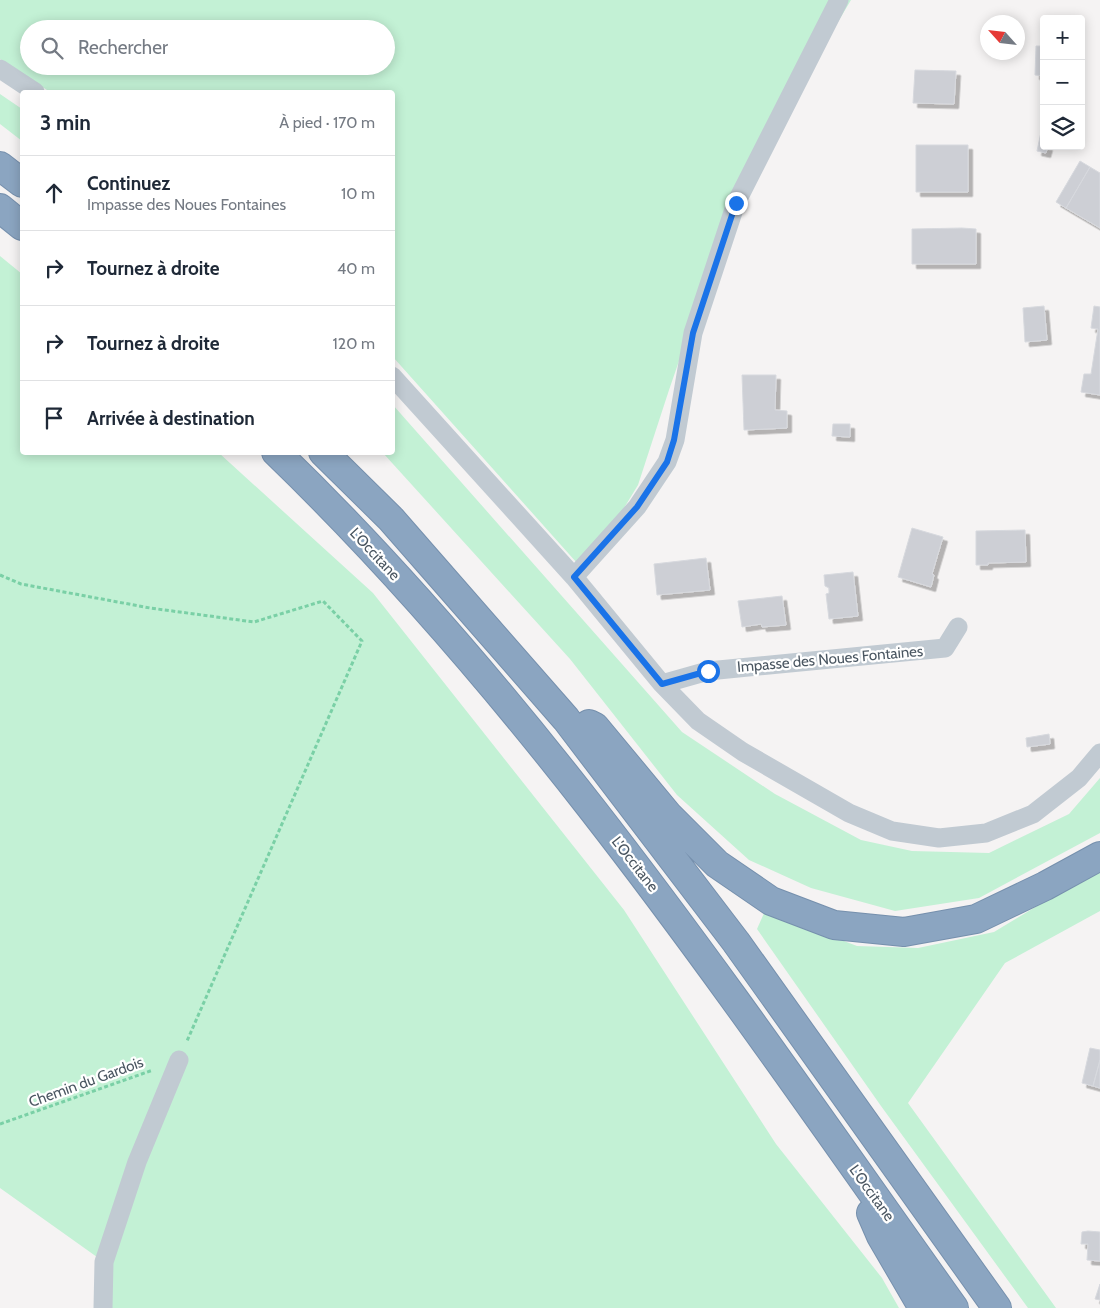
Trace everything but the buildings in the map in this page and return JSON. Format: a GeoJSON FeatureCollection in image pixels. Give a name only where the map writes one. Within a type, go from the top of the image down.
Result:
{"type":"FeatureCollection","features":[{"type":"Feature","properties":{"kind":"highway"},"geometry":{"type":"LineString","coordinates":[[0,166],[20,181]]}},
{"type":"Feature","properties":{"kind":"highway"},"geometry":{"type":"LineString","coordinates":[[0,208],[20,224]]}},
{"type":"Feature","properties":{"kind":"highway","name":"L'Occitane"},"geometry":{"type":"LineString","coordinates":[[279,455],[422,604],[530,730],[650,882],[954,1308]]}},
{"type":"Feature","properties":{"kind":"highway"},"geometry":{"type":"LineString","coordinates":[[326,455],[391,519],[550,701],[736,942],[997,1308]]}},
{"type":"Feature","properties":{"kind":"highway"},"geometry":{"type":"LineString","coordinates":[[550,701],[595,728],[668,815],[717,864],[771,901],[834,925],[904,932],[976,919],[1045,886],[1100,856]]}},
{"type":"Feature","properties":{"kind":"highway"},"geometry":{"type":"LineString","coordinates":[[846,1157],[880,1236],[923,1308]]}},
{"type":"Feature","properties":{"kind":"street"},"geometry":{"type":"LineString","coordinates":[[574,577],[637,507],[667,462],[674,440],[693,333],[736,203],[839,0]]}},
{"type":"Feature","properties":{"kind":"street"},"geometry":{"type":"LineString","coordinates":[[0,69],[32,90]]}},
{"type":"Feature","properties":{"kind":"street"},"geometry":{"type":"LineString","coordinates":[[395,379],[574,577],[662,684],[698,721],[743,752],[849,813],[892,831],[939,838],[986,833],[1033,814],[1079,778],[1100,753]]}},
{"type":"Feature","properties":{"kind":"street","name":"Impasse des Noues Fontaines"},"geometry":{"type":"LineString","coordinates":[[662,684],[708,671],[945,648],[958,627]]}},
{"type":"Feature","properties":{"kind":"street"},"geometry":{"type":"LineString","coordinates":[[103,1308],[104,1262],[137,1162],[179,1060]]}},
{"type":"Feature","properties":{"kind":"path"},"geometry":{"type":"LineString","coordinates":[[0,576],[20,584],[39,588],[150,608],[254,622],[323,602],[362,640],[179,1060]]}},
{"type":"Feature","properties":{"kind":"path","name":"Chemin du Gardois"},"geometry":{"type":"LineString","coordinates":[[0,1124],[179,1060]]}},
{"type":"Feature","properties":{"kind":"green space"},"geometry":{"type":"Polygon","coordinates":[[[0,0],[851,0],[738,190],[638,485],[585,572],[395,359],[395,90],[47,90],[24,75],[395,75],[395,20],[20,20],[20,72],[0,59],[0,0]]]}},
{"type":"Feature","properties":{"kind":"green space"},"geometry":{"type":"Polygon","coordinates":[[[0,94],[20,108],[20,139],[0,124],[0,94]]]}},
{"type":"Feature","properties":{"kind":"green space"},"geometry":{"type":"Polygon","coordinates":[[[0,256],[20,272],[20,455],[221,455],[373,593],[624,910],[776,1144],[882,1278],[899,1308],[103,1308],[104,1262],[0,1188],[0,256]]]}},
{"type":"Feature","properties":{"kind":"green space"},"geometry":{"type":"Polygon","coordinates":[[[395,407],[682,732],[775,794],[861,840],[912,851],[989,853],[1069,814],[1100,778],[1100,833],[979,898],[895,911],[811,888],[749,860],[677,795],[570,659],[385,455],[395,455],[395,407]]]}},
{"type":"Feature","properties":{"kind":"green space"},"geometry":{"type":"Polygon","coordinates":[[[1100,868],[1100,911],[1005,963],[908,1103],[1056,1308],[1028,1308],[881,1106],[757,929],[765,911],[857,946],[918,948],[994,932],[1100,868]]]}},
{"type":"Feature","properties":{"kind":"route"},"geometry":{"type":"LineString","coordinates":[[708,671],[662,684],[574,577],[637,507],[667,462],[674,440],[693,333],[736,203]]}}]}
